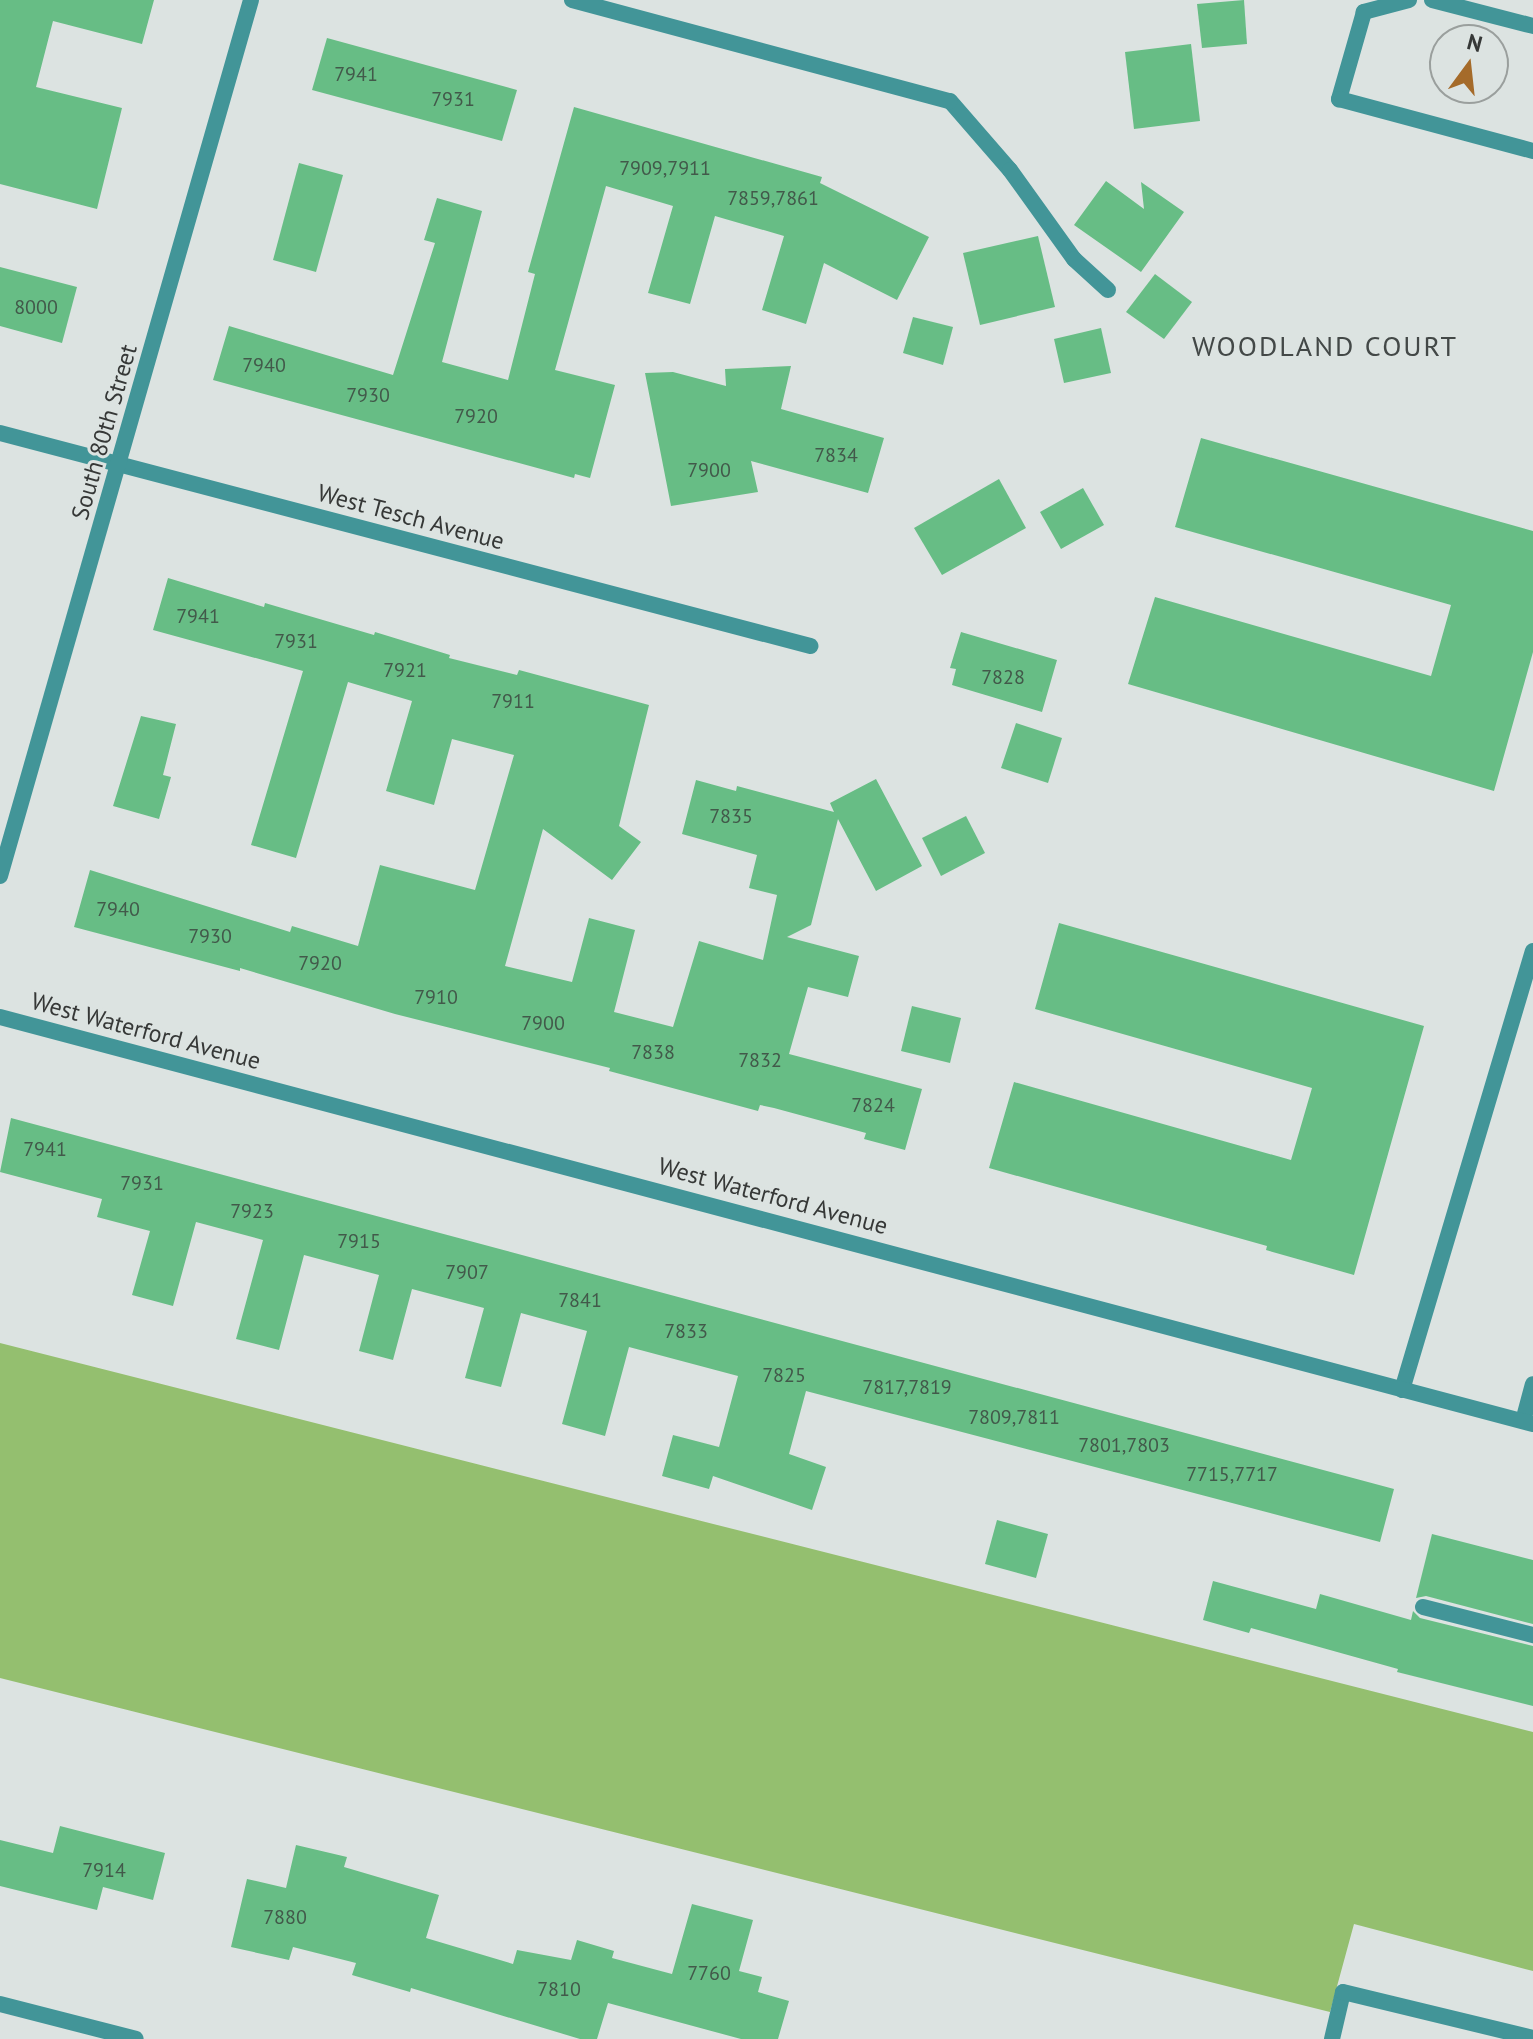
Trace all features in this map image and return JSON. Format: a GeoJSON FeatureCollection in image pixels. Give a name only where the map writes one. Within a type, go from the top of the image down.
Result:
{"type":"FeatureCollection","features":[{"type":"Feature","properties":{"kind":"street","name":"South 80th Street"},"geometry":{"type":"LineString","coordinates":[[0,876],[251,0]]}},
{"type":"Feature","properties":{"kind":"street"},"geometry":{"type":"LineString","coordinates":[[572,0],[950,101],[1010,170],[1074,259],[1108,290]]}},
{"type":"Feature","properties":{"kind":"street"},"geometry":{"type":"LineString","coordinates":[[1409,0],[1364,12],[1339,99],[1533,151]]}},
{"type":"Feature","properties":{"kind":"street"},"geometry":{"type":"LineString","coordinates":[[1432,0],[1533,26]]}},
{"type":"Feature","properties":{"kind":"street","name":"West Tesch Avenue"},"geometry":{"type":"LineString","coordinates":[[0,433],[810,646]]}},
{"type":"Feature","properties":{"kind":"street"},"geometry":{"type":"LineString","coordinates":[[1402,1390],[1533,951]]}},
{"type":"Feature","properties":{"kind":"street","name":"West Waterford Avenue"},"geometry":{"type":"LineString","coordinates":[[0,1017],[1528,1423]]}},
{"type":"Feature","properties":{"kind":"street"},"geometry":{"type":"LineString","coordinates":[[1528,1423],[1533,1384]]}},
{"type":"Feature","properties":{"kind":"street"},"geometry":{"type":"LineString","coordinates":[[1423,1607],[1533,1635]]}},
{"type":"Feature","properties":{"kind":"street"},"geometry":{"type":"LineString","coordinates":[[1332,2039],[1343,1992],[1533,2038]]}},
{"type":"Feature","properties":{"kind":"street"},"geometry":{"type":"LineString","coordinates":[[0,2004],[136,2039]]}},
{"type":"Feature","properties":{"kind":"green space"},"geometry":{"type":"Polygon","coordinates":[[[0,1343],[1533,1732],[1533,1971],[1354,1924],[1330,2012],[0,1678],[0,1343]]]}},
{"type":"Feature","properties":{"kind":"building"},"geometry":{"type":"Polygon","coordinates":[[[0,0],[154,0],[142,44],[53,21],[36,87],[122,108],[97,209],[0,184],[0,0]]]}},
{"type":"Feature","properties":{"kind":"building"},"geometry":{"type":"Polygon","coordinates":[[[1244,0],[1247,44],[1202,48],[1197,4],[1244,0]]]}},
{"type":"Feature","properties":{"kind":"building"},"geometry":{"type":"Polygon","coordinates":[[[327,38],[517,90],[502,141],[312,90],[327,38]]]}},
{"type":"Feature","properties":{"kind":"building"},"geometry":{"type":"Polygon","coordinates":[[[1191,44],[1200,121],[1134,129],[1125,52],[1191,44]]]}},
{"type":"Feature","properties":{"kind":"building"},"geometry":{"type":"Polygon","coordinates":[[[574,107],[822,177],[820,183],[929,237],[897,300],[824,263],[806,324],[762,310],[784,236],[715,216],[690,304],[648,293],[673,206],[606,186],[555,370],[615,385],[590,478],[575,474],[574,478],[213,380],[229,326],[393,375],[435,243],[424,240],[437,198],[482,211],[442,362],[508,380],[535,274],[528,272],[574,107]]]}},
{"type":"Feature","properties":{"kind":"building"},"geometry":{"type":"Polygon","coordinates":[[[299,163],[343,175],[316,272],[273,260],[299,163]]]}},
{"type":"Feature","properties":{"kind":"building"},"geometry":{"type":"Polygon","coordinates":[[[1106,181],[1144,209],[1141,182],[1184,212],[1141,272],[1074,225],[1106,181]]]}},
{"type":"Feature","properties":{"kind":"building"},"geometry":{"type":"Polygon","coordinates":[[[1038,236],[1055,307],[980,325],[963,253],[1038,236]]]}},
{"type":"Feature","properties":{"kind":"building"},"geometry":{"type":"Polygon","coordinates":[[[0,267],[77,287],[62,343],[0,326],[0,267]]]}},
{"type":"Feature","properties":{"kind":"building"},"geometry":{"type":"Polygon","coordinates":[[[1155,274],[1192,302],[1164,339],[1126,312],[1155,274]]]}},
{"type":"Feature","properties":{"kind":"building"},"geometry":{"type":"Polygon","coordinates":[[[913,317],[953,327],[943,365],[903,353],[913,317]]]}},
{"type":"Feature","properties":{"kind":"building"},"geometry":{"type":"Polygon","coordinates":[[[1101,328],[1111,373],[1064,383],[1054,339],[1101,328]]]}},
{"type":"Feature","properties":{"kind":"building"},"geometry":{"type":"Polygon","coordinates":[[[791,366],[781,409],[884,438],[868,493],[751,461],[758,492],[671,506],[645,373],[673,372],[726,386],[725,369],[791,366]]]}},
{"type":"Feature","properties":{"kind":"building"},"geometry":{"type":"Polygon","coordinates":[[[1201,438],[1533,531],[1533,652],[1494,791],[1128,684],[1155,597],[1431,676],[1451,605],[1175,527],[1201,438]]]}},
{"type":"Feature","properties":{"kind":"building"},"geometry":{"type":"Polygon","coordinates":[[[999,479],[1026,528],[942,575],[914,528],[999,479]]]}},
{"type":"Feature","properties":{"kind":"building"},"geometry":{"type":"Polygon","coordinates":[[[1083,488],[1104,525],[1061,549],[1040,512],[1083,488]]]}},
{"type":"Feature","properties":{"kind":"building"},"geometry":{"type":"Polygon","coordinates":[[[168,578],[264,607],[265,603],[374,635],[375,632],[450,655],[449,658],[517,675],[519,670],[649,705],[619,826],[641,842],[612,880],[543,829],[505,966],[572,982],[589,918],[635,930],[614,1012],[673,1027],[699,941],[763,960],[777,895],[749,888],[757,855],[682,834],[696,780],[736,791],[737,786],[834,812],[830,803],[876,779],[922,866],[876,891],[838,819],[811,925],[787,937],[859,956],[848,997],[808,987],[789,1054],[922,1089],[905,1150],[864,1139],[866,1133],[774,1108],[760,1105],[758,1111],[609,1071],[610,1068],[395,1014],[240,968],[240,971],[74,927],[90,870],[290,932],[292,926],[358,946],[380,865],[475,890],[514,755],[452,739],[434,805],[386,791],[412,701],[348,682],[296,858],[251,845],[303,671],[153,630],[168,578]]]}},
{"type":"Feature","properties":{"kind":"building"},"geometry":{"type":"Polygon","coordinates":[[[961,632],[1057,660],[1042,712],[952,685],[956,669],[950,668],[961,632]]]}},
{"type":"Feature","properties":{"kind":"building"},"geometry":{"type":"Polygon","coordinates":[[[141,716],[176,724],[163,775],[171,777],[159,819],[113,806],[141,716]]]}},
{"type":"Feature","properties":{"kind":"building"},"geometry":{"type":"Polygon","coordinates":[[[1016,723],[1062,738],[1048,783],[1001,768],[1016,723]]]}},
{"type":"Feature","properties":{"kind":"building"},"geometry":{"type":"Polygon","coordinates":[[[966,816],[985,853],[941,876],[922,838],[966,816]]]}},
{"type":"Feature","properties":{"kind":"building"},"geometry":{"type":"Polygon","coordinates":[[[1059,923],[1424,1026],[1354,1275],[1266,1250],[1267,1246],[989,1168],[1014,1082],[1291,1160],[1312,1088],[1035,1009],[1059,923]]]}},
{"type":"Feature","properties":{"kind":"building"},"geometry":{"type":"Polygon","coordinates":[[[912,1006],[961,1018],[950,1063],[901,1051],[912,1006]]]}},
{"type":"Feature","properties":{"kind":"building"},"geometry":{"type":"Polygon","coordinates":[[[11,1118],[1394,1489],[1380,1542],[806,1391],[789,1454],[826,1467],[812,1510],[713,1476],[709,1489],[662,1476],[673,1435],[719,1447],[738,1376],[629,1347],[605,1436],[562,1424],[587,1331],[521,1313],[501,1387],[465,1378],[484,1308],[412,1289],[393,1360],[359,1351],[379,1275],[304,1255],[279,1350],[236,1339],[263,1240],[196,1222],[173,1306],[132,1295],[150,1231],[97,1217],[102,1199],[0,1172],[11,1118]]]}},
{"type":"Feature","properties":{"kind":"building"},"geometry":{"type":"Polygon","coordinates":[[[997,1520],[1048,1534],[1036,1578],[985,1564],[997,1520]]]}},
{"type":"Feature","properties":{"kind":"building"},"geometry":{"type":"Polygon","coordinates":[[[1432,1534],[1533,1560],[1533,1624],[1426,1596],[1416,1598],[1432,1534]]]}},
{"type":"Feature","properties":{"kind":"building"},"geometry":{"type":"Polygon","coordinates":[[[1213,1581],[1316,1609],[1320,1594],[1411,1620],[1413,1611],[1420,1618],[1533,1646],[1533,1706],[1397,1672],[1398,1669],[1251,1628],[1249,1633],[1203,1620],[1213,1581]]]}},
{"type":"Feature","properties":{"kind":"building"},"geometry":{"type":"Polygon","coordinates":[[[60,1826],[165,1853],[153,1900],[103,1887],[97,1910],[0,1886],[0,1840],[53,1853],[60,1826]]]}},
{"type":"Feature","properties":{"kind":"building"},"geometry":{"type":"Polygon","coordinates":[[[296,1845],[347,1857],[344,1867],[439,1895],[426,1938],[513,1964],[517,1950],[571,1960],[577,1940],[614,1951],[612,1958],[672,1974],[692,1904],[753,1920],[739,1971],[762,1977],[758,1992],[789,2001],[778,2039],[741,2039],[608,2003],[597,2039],[580,2039],[411,1988],[410,1992],[352,1975],[356,1963],[293,1947],[289,1960],[231,1947],[247,1879],[286,1888],[296,1845]]]}},
{"type":"Feature","properties":{"kind":"district","name":"WOODLAND COURT"},"geometry":{"type":"Point","coordinates":[1325,346]}}]}
